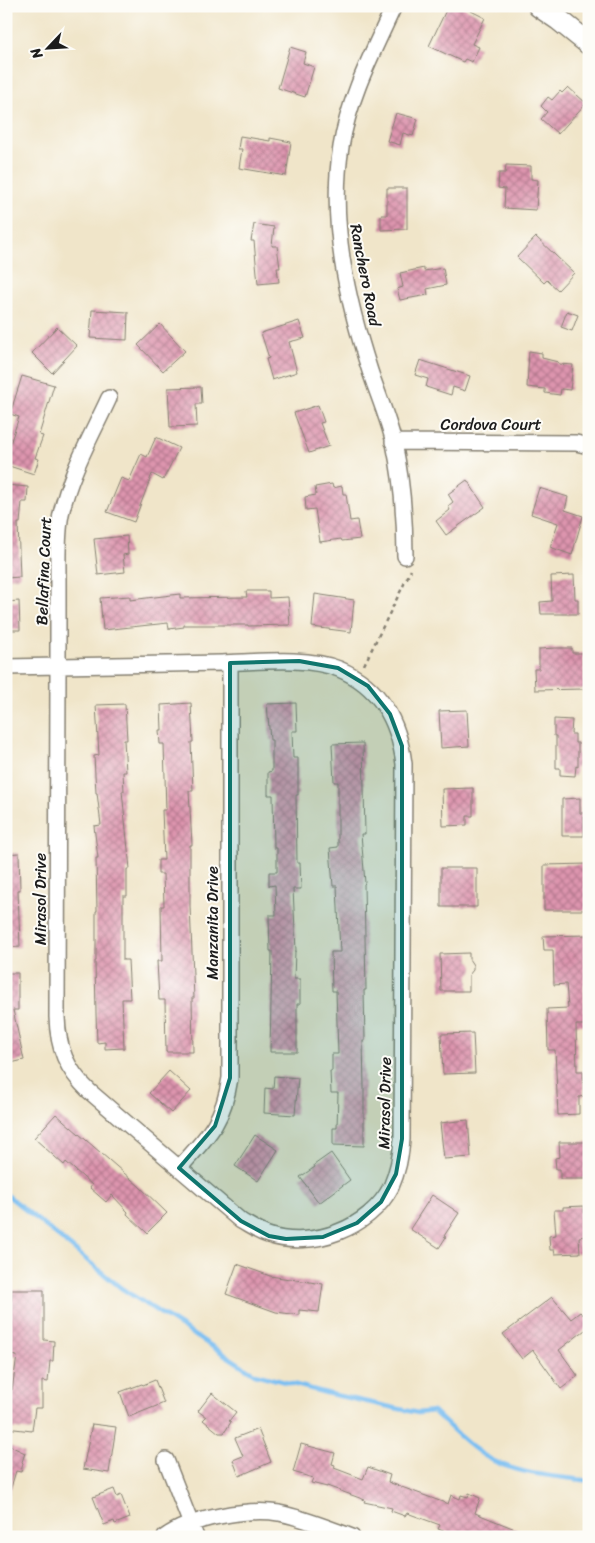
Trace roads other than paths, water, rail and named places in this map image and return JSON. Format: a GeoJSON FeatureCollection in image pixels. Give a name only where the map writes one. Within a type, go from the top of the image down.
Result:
{"type":"FeatureCollection","features":[{"type":"Feature","properties":{"kind":"street","name":"Ranchero Road"},"geometry":{"type":"LineString","coordinates":[[394,6],[359,82],[348,114],[340,155],[337,205],[343,260],[354,316],[394,442],[402,489],[410,561]]}},
{"type":"Feature","properties":{"kind":"street"},"geometry":{"type":"LineString","coordinates":[[539,6],[589,44]]}},
{"type":"Feature","properties":{"kind":"street","name":"Bellafina Court"},"geometry":{"type":"LineString","coordinates":[[58,666],[58,531],[61,514],[72,479],[109,398]]}},
{"type":"Feature","properties":{"kind":"street","name":"Cordova Court"},"geometry":{"type":"LineString","coordinates":[[394,442],[576,442],[589,446]]}},
{"type":"Feature","properties":{"kind":"street","name":"Mirasol Drive"},"geometry":{"type":"LineString","coordinates":[[6,667],[299,661],[338,668],[354,676],[368,686],[390,714],[402,746],[404,764],[401,1157],[390,1188],[381,1202],[357,1223],[340,1232],[322,1237],[286,1239],[269,1236],[242,1221],[82,1085],[67,1064],[57,1033],[58,666]]}},
{"type":"Feature","properties":{"kind":"street","name":"Manzanita Drive"},"geometry":{"type":"LineString","coordinates":[[179,1168],[215,1126],[225,1103],[230,1078],[230,663]]}},
{"type":"Feature","properties":{"kind":"street"},"geometry":{"type":"LineString","coordinates":[[166,1460],[194,1530]]}},
{"type":"Feature","properties":{"kind":"street"},"geometry":{"type":"LineString","coordinates":[[165,1537],[171,1532],[194,1530],[228,1515],[259,1512],[297,1517],[352,1537]]}},
{"type":"Feature","properties":{"kind":"waterway"},"geometry":{"type":"LineString","coordinates":[[6,1194],[121,1288],[255,1374],[330,1394],[418,1413],[433,1411],[472,1447],[497,1462],[536,1474],[589,1481]]}}]}
